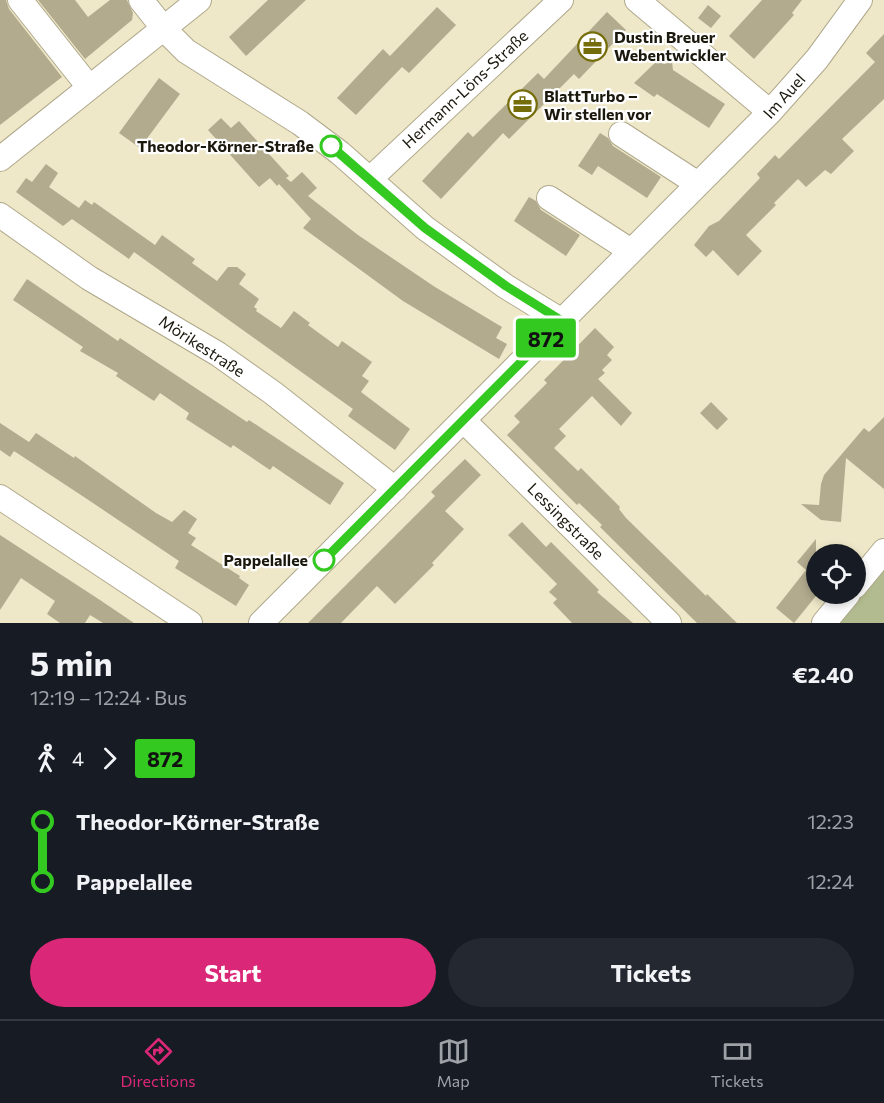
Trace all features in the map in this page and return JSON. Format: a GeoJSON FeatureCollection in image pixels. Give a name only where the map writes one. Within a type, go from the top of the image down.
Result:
{"type":"FeatureCollection","features":[{"type":"Feature","properties":{"kind":"street"},"geometry":{"type":"LineString","coordinates":[[20,0],[90,87]]}},
{"type":"Feature","properties":{"kind":"street"},"geometry":{"type":"LineString","coordinates":[[141,0],[164,29],[186,51],[300,123],[370,179],[425,228],[506,286],[562,321]]}},
{"type":"Feature","properties":{"kind":"street"},"geometry":{"type":"LineString","coordinates":[[0,159],[199,0]]}},
{"type":"Feature","properties":{"kind":"street","name":"Hermann-Löns-Straße"},"geometry":{"type":"LineString","coordinates":[[370,179],[561,0]]}},
{"type":"Feature","properties":{"kind":"street"},"geometry":{"type":"LineString","coordinates":[[637,0],[770,112]]}},
{"type":"Feature","properties":{"kind":"street","name":"Im Auel"},"geometry":{"type":"LineString","coordinates":[[261,623],[770,112],[817,59],[860,0]]}},
{"type":"Feature","properties":{"kind":"street"},"geometry":{"type":"LineString","coordinates":[[621,134],[698,184]]}},
{"type":"Feature","properties":{"kind":"street"},"geometry":{"type":"LineString","coordinates":[[549,198],[631,252]]}},
{"type":"Feature","properties":{"kind":"street","name":"Mörikestraße"},"geometry":{"type":"LineString","coordinates":[[0,215],[89,278],[188,335],[227,361],[273,393],[395,489]]}},
{"type":"Feature","properties":{"kind":"street","name":"Lessingstraße"},"geometry":{"type":"LineString","coordinates":[[463,420],[669,623]]}},
{"type":"Feature","properties":{"kind":"street"},"geometry":{"type":"LineString","coordinates":[[0,497],[190,623]]}},
{"type":"Feature","properties":{"kind":"street"},"geometry":{"type":"LineString","coordinates":[[866,573],[884,551]]}},
{"type":"Feature","properties":{"kind":"street"},"geometry":{"type":"LineString","coordinates":[[824,623],[840,604]]}},
{"type":"Feature","properties":{"kind":"green space"},"geometry":{"type":"Polygon","coordinates":[[[884,564],[884,623],[836,623],[851,604],[866,604],[866,586],[884,564]]]}},
{"type":"Feature","properties":{"kind":"building"},"geometry":{"type":"Polygon","coordinates":[[[0,0],[6,0],[9,9],[62,77],[0,125],[0,0]]]}},
{"type":"Feature","properties":{"kind":"building"},"geometry":{"type":"Polygon","coordinates":[[[38,0],[75,0],[88,17],[110,0],[127,0],[133,13],[132,20],[85,59],[38,0]]]}},
{"type":"Feature","properties":{"kind":"building"},"geometry":{"type":"Polygon","coordinates":[[[268,0],[306,0],[246,56],[229,37],[268,0]]]}},
{"type":"Feature","properties":{"kind":"building"},"geometry":{"type":"Polygon","coordinates":[[[762,0],[802,0],[792,13],[794,15],[754,59],[729,36],[762,0]]]}},
{"type":"Feature","properties":{"kind":"building"},"geometry":{"type":"Polygon","coordinates":[[[708,5],[721,16],[711,28],[698,18],[708,5]]]}},
{"type":"Feature","properties":{"kind":"building"},"geometry":{"type":"Polygon","coordinates":[[[437,7],[456,25],[409,73],[402,67],[356,115],[337,98],[383,49],[390,56],[437,7]]]}},
{"type":"Feature","properties":{"kind":"building"},"geometry":{"type":"Polygon","coordinates":[[[607,12],[626,30],[579,79],[574,74],[509,139],[503,133],[441,199],[422,181],[468,132],[473,137],[538,73],[544,79],[607,12]]]}},
{"type":"Feature","properties":{"kind":"building"},"geometry":{"type":"Polygon","coordinates":[[[884,34],[884,99],[842,139],[854,151],[831,174],[825,170],[806,187],[798,179],[774,203],[776,205],[746,235],[762,251],[738,276],[713,250],[706,257],[694,245],[709,226],[719,221],[760,178],[757,174],[775,155],[779,159],[875,62],[866,53],[884,34]]]}},
{"type":"Feature","properties":{"kind":"building"},"geometry":{"type":"Polygon","coordinates":[[[658,60],[664,64],[672,62],[673,70],[725,104],[709,128],[657,94],[654,97],[634,83],[658,60]]]}},
{"type":"Feature","properties":{"kind":"building"},"geometry":{"type":"Polygon","coordinates":[[[159,78],[180,94],[140,148],[119,133],[159,78]]]}},
{"type":"Feature","properties":{"kind":"building"},"geometry":{"type":"Polygon","coordinates":[[[221,118],[231,128],[239,121],[289,176],[286,178],[291,182],[302,172],[317,188],[308,196],[358,235],[435,287],[502,327],[496,338],[507,344],[499,359],[403,301],[303,228],[311,219],[279,184],[277,186],[270,178],[259,187],[208,130],[221,118]]]}},
{"type":"Feature","properties":{"kind":"building"},"geometry":{"type":"Polygon","coordinates":[[[600,133],[608,138],[613,146],[661,177],[647,198],[598,166],[592,175],[578,166],[600,133]]]}},
{"type":"Feature","properties":{"kind":"building"},"geometry":{"type":"Polygon","coordinates":[[[46,164],[58,173],[49,187],[79,208],[85,200],[92,205],[94,202],[155,245],[162,235],[195,259],[192,263],[217,281],[228,267],[237,267],[246,274],[239,284],[259,299],[254,307],[256,311],[281,328],[294,311],[310,323],[308,325],[338,347],[342,341],[372,362],[362,376],[369,381],[361,392],[410,429],[395,450],[348,416],[353,409],[134,252],[129,259],[72,219],[63,226],[16,192],[26,178],[32,182],[46,164]]]}},
{"type":"Feature","properties":{"kind":"building"},"geometry":{"type":"Polygon","coordinates":[[[529,197],[536,201],[541,210],[580,235],[566,256],[514,221],[529,197]]]}},
{"type":"Feature","properties":{"kind":"building"},"geometry":{"type":"Polygon","coordinates":[[[27,279],[118,341],[120,338],[344,483],[330,505],[273,466],[270,470],[233,445],[231,448],[186,419],[189,413],[160,393],[154,401],[116,376],[118,373],[80,351],[83,347],[13,300],[27,279]]]}},
{"type":"Feature","properties":{"kind":"building"},"geometry":{"type":"Polygon","coordinates":[[[595,328],[614,347],[607,355],[612,360],[602,370],[605,373],[598,379],[632,413],[621,426],[592,396],[559,429],[566,436],[554,448],[578,471],[581,468],[620,507],[619,509],[626,518],[737,623],[697,623],[600,527],[602,525],[579,503],[577,505],[507,435],[520,422],[514,416],[547,383],[544,380],[595,328]]]}},
{"type":"Feature","properties":{"kind":"building"},"geometry":{"type":"Polygon","coordinates":[[[711,402],[728,419],[717,430],[700,413],[711,402]]]}},
{"type":"Feature","properties":{"kind":"building"},"geometry":{"type":"Polygon","coordinates":[[[884,417],[884,489],[846,458],[841,522],[821,520],[801,504],[819,505],[824,475],[864,428],[869,432],[884,417]]]}},
{"type":"Feature","properties":{"kind":"building"},"geometry":{"type":"Polygon","coordinates":[[[0,423],[29,442],[36,433],[74,458],[75,456],[172,522],[184,510],[197,519],[188,533],[196,538],[191,545],[240,576],[239,578],[249,585],[236,606],[175,568],[179,561],[87,499],[14,451],[10,457],[0,450],[0,423]]]}},
{"type":"Feature","properties":{"kind":"building"},"geometry":{"type":"Polygon","coordinates":[[[465,459],[481,475],[445,511],[464,529],[432,563],[434,565],[395,604],[377,586],[341,623],[308,623],[435,496],[431,492],[465,459]]]}},
{"type":"Feature","properties":{"kind":"building"},"geometry":{"type":"Polygon","coordinates":[[[522,522],[546,547],[551,542],[599,590],[597,592],[633,623],[572,623],[553,603],[557,599],[549,592],[557,584],[508,535],[522,522]]]}},
{"type":"Feature","properties":{"kind":"building"},"geometry":{"type":"Polygon","coordinates":[[[0,535],[134,623],[103,623],[90,615],[85,623],[60,623],[47,614],[55,601],[21,578],[0,610],[0,535]]]}},
{"type":"Feature","properties":{"kind":"building"},"geometry":{"type":"Polygon","coordinates":[[[806,551],[806,570],[797,562],[806,551]]]}},
{"type":"Feature","properties":{"kind":"building"},"geometry":{"type":"Polygon","coordinates":[[[806,570],[806,604],[809,604],[794,623],[776,608],[806,570]]]}},
{"type":"Feature","properties":{"kind":"bus line","name":"872"},"geometry":{"type":"LineString","coordinates":[[324,560],[562,321],[506,286],[425,228],[331,146]]}},
{"type":"Feature","properties":{"kind":"place","name":"Dustin Breuer Webentwickler"},"geometry":{"type":"Point","coordinates":[593,46]}},
{"type":"Feature","properties":{"kind":"place","name":"BlattTurbo – Wir stellen vor"},"geometry":{"type":"Point","coordinates":[523,105]}},
{"type":"Feature","properties":{"kind":"place","name":"Theodor-Körner-Straße"},"geometry":{"type":"Point","coordinates":[331,146]}},
{"type":"Feature","properties":{"kind":"place","name":"Pappelallee"},"geometry":{"type":"Point","coordinates":[324,560]}}]}
